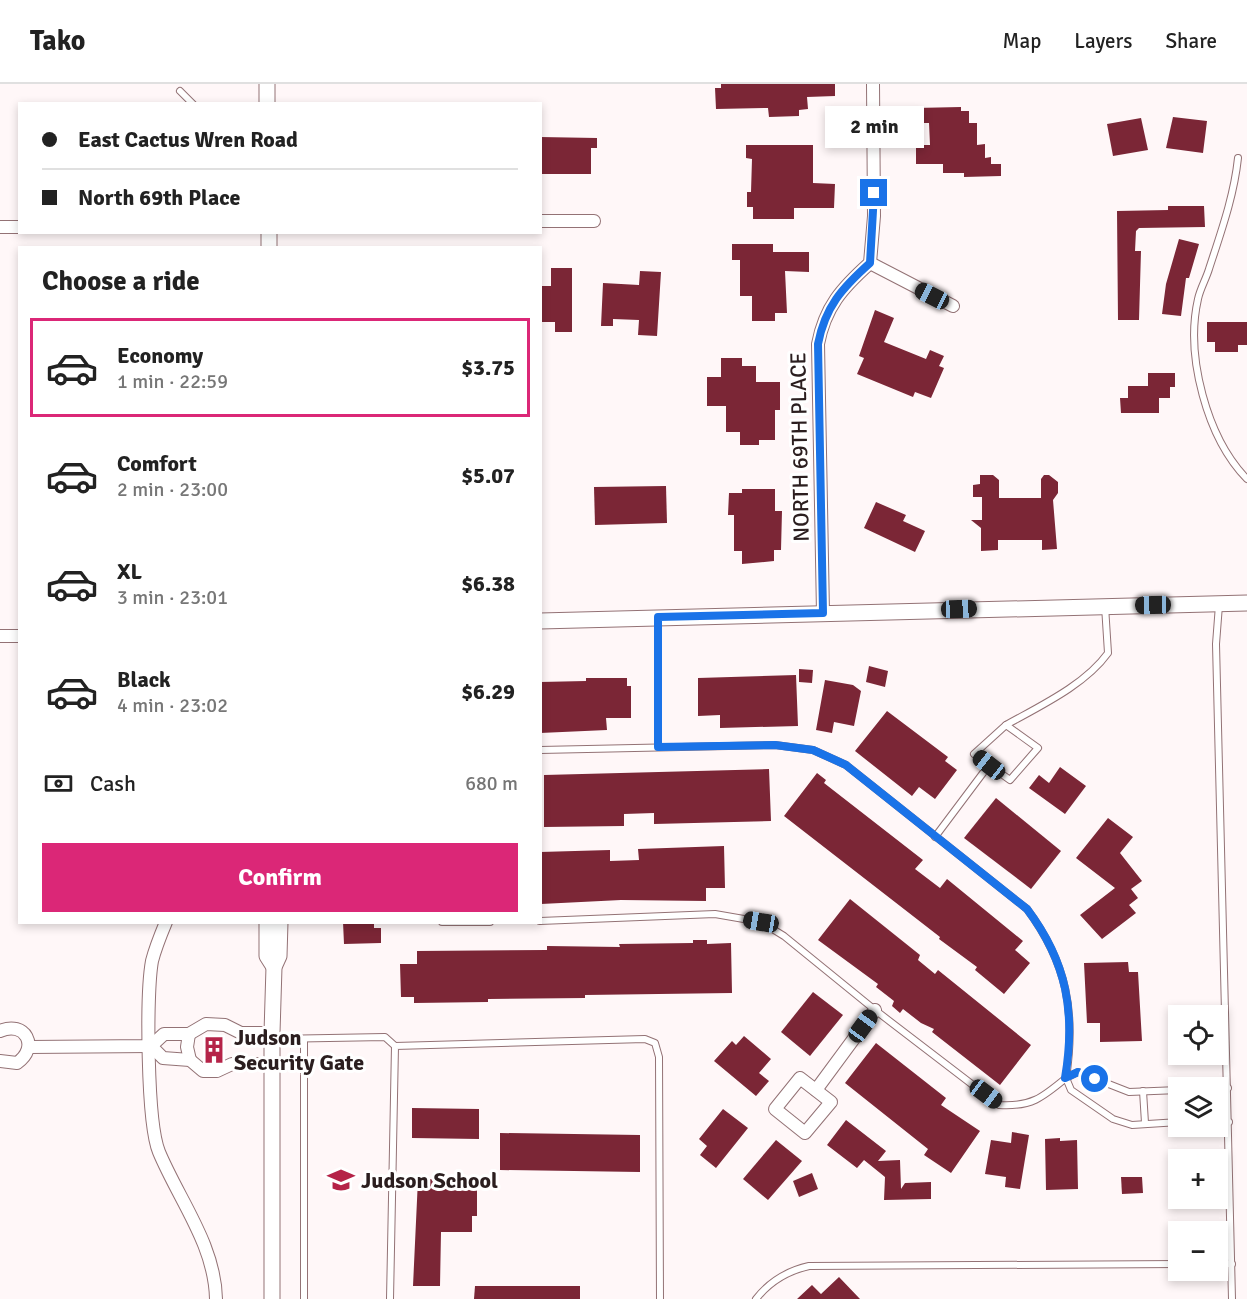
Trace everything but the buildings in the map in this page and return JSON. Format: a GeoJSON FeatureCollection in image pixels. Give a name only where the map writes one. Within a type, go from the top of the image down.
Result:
{"type":"FeatureCollection","features":[{"type":"Feature","properties":{"kind":"street"},"geometry":{"type":"LineString","coordinates":[[267,84],[267,102]]}},
{"type":"Feature","properties":{"kind":"street"},"geometry":{"type":"LineString","coordinates":[[873,84],[874,216],[870,263],[953,306]]}},
{"type":"Feature","properties":{"kind":"street"},"geometry":{"type":"LineString","coordinates":[[542,221],[594,221]]}},
{"type":"Feature","properties":{"kind":"street"},"geometry":{"type":"LineString","coordinates":[[0,227],[18,226]]}},
{"type":"Feature","properties":{"kind":"street","name":"NORTH 69TH PLACE"},"geometry":{"type":"LineString","coordinates":[[823,613],[818,344],[822,323],[842,288],[870,263]]}},
{"type":"Feature","properties":{"kind":"street"},"geometry":{"type":"LineString","coordinates":[[542,621],[1247,603]]}},
{"type":"Feature","properties":{"kind":"street"},"geometry":{"type":"LineString","coordinates":[[0,636],[18,636]]}},
{"type":"Feature","properties":{"kind":"street"},"geometry":{"type":"LineString","coordinates":[[165,924],[152,961],[152,1124],[158,1150],[207,1251],[216,1281],[216,1299]]}},
{"type":"Feature","properties":{"kind":"street"},"geometry":{"type":"LineString","coordinates":[[267,924],[267,956],[274,967]]}},
{"type":"Feature","properties":{"kind":"street"},"geometry":{"type":"LineString","coordinates":[[272,1299],[272,1036],[274,967],[279,956],[280,924]]}},
{"type":"Feature","properties":{"kind":"street"},"geometry":{"type":"LineString","coordinates":[[816,1090],[875,1010]]}},
{"type":"Feature","properties":{"kind":"street"},"geometry":{"type":"LineString","coordinates":[[30,1047],[151,1046],[164,1034],[189,1034],[206,1024],[225,1024],[241,1033],[272,1036]]}},
{"type":"Feature","properties":{"kind":"street"},"geometry":{"type":"LineString","coordinates":[[0,1031],[14,1028],[20,1030],[27,1038],[30,1047],[25,1058],[17,1063],[0,1060]]}},
{"type":"Feature","properties":{"kind":"street"},"geometry":{"type":"LineString","coordinates":[[189,1034],[187,1047],[190,1060]]}},
{"type":"Feature","properties":{"kind":"street"},"geometry":{"type":"LineString","coordinates":[[151,1046],[163,1058],[190,1060],[203,1071],[217,1071],[232,1064],[272,1064]]}},
{"type":"Feature","properties":{"kind":"street"},"geometry":{"type":"LineString","coordinates":[[800,1078],[816,1090],[831,1102],[805,1133],[775,1108],[800,1078]]}},
{"type":"Feature","properties":{"kind":"lane"},"geometry":{"type":"LineString","coordinates":[[180,91],[191,102]]}},
{"type":"Feature","properties":{"kind":"lane"},"geometry":{"type":"LineString","coordinates":[[1238,158],[1231,201],[1198,297],[1194,344],[1200,387],[1209,416],[1234,466],[1247,479]]}},
{"type":"Feature","properties":{"kind":"lane"},"geometry":{"type":"LineString","coordinates":[[1219,604],[1216,644],[1228,1077]]}},
{"type":"Feature","properties":{"kind":"lane"},"geometry":{"type":"LineString","coordinates":[[1006,725],[1038,748],[1010,780],[974,754],[1006,725],[1051,700],[1100,664],[1108,653],[1105,606]]}},
{"type":"Feature","properties":{"kind":"lane"},"geometry":{"type":"LineString","coordinates":[[658,617],[658,747]]}},
{"type":"Feature","properties":{"kind":"lane"},"geometry":{"type":"LineString","coordinates":[[542,750],[775,745],[813,750],[846,765],[1027,909],[1047,937],[1062,975],[1069,1012],[1071,1044],[1065,1078],[1071,1090],[1113,1119],[1132,1125],[1168,1122]]}},
{"type":"Feature","properties":{"kind":"lane"},"geometry":{"type":"LineString","coordinates":[[935,837],[989,765]]}},
{"type":"Feature","properties":{"kind":"lane"},"geometry":{"type":"LineString","coordinates":[[542,921],[715,914],[761,922],[784,936],[875,1010],[999,1104],[1021,1106],[1044,1096],[1065,1078],[1078,1072],[1129,1092],[1168,1090]]}},
{"type":"Feature","properties":{"kind":"lane"},"geometry":{"type":"LineString","coordinates":[[272,1036],[304,1039],[385,1036],[394,1046],[390,1299]]}},
{"type":"Feature","properties":{"kind":"lane"},"geometry":{"type":"LineString","coordinates":[[304,1039],[304,1299]]}},
{"type":"Feature","properties":{"kind":"lane"},"geometry":{"type":"LineString","coordinates":[[394,1046],[645,1039],[655,1043],[659,1057],[660,1299]]}},
{"type":"Feature","properties":{"kind":"lane"},"geometry":{"type":"LineString","coordinates":[[1228,1088],[1232,1299]]}},
{"type":"Feature","properties":{"kind":"lane"},"geometry":{"type":"LineString","coordinates":[[1143,1091],[1145,1123]]}},
{"type":"Feature","properties":{"kind":"lane"},"geometry":{"type":"LineString","coordinates":[[756,1299],[778,1277],[809,1266],[1168,1264]]}},
{"type":"Feature","properties":{"kind":"place","name":"Judson Security Gate"},"geometry":{"type":"Point","coordinates":[214,1050]}},
{"type":"Feature","properties":{"kind":"place","name":"Judson School"},"geometry":{"type":"Point","coordinates":[341,1180]}},
{"type":"Feature","properties":{"kind":"route"},"geometry":{"type":"LineString","coordinates":[[874,193],[870,263],[842,288],[822,323],[818,344],[823,613],[658,617],[658,747],[775,745],[813,750],[846,765],[882,797],[1027,909],[1047,937],[1062,975],[1069,1012],[1071,1044],[1065,1078],[1078,1072],[1095,1079]]}}]}
